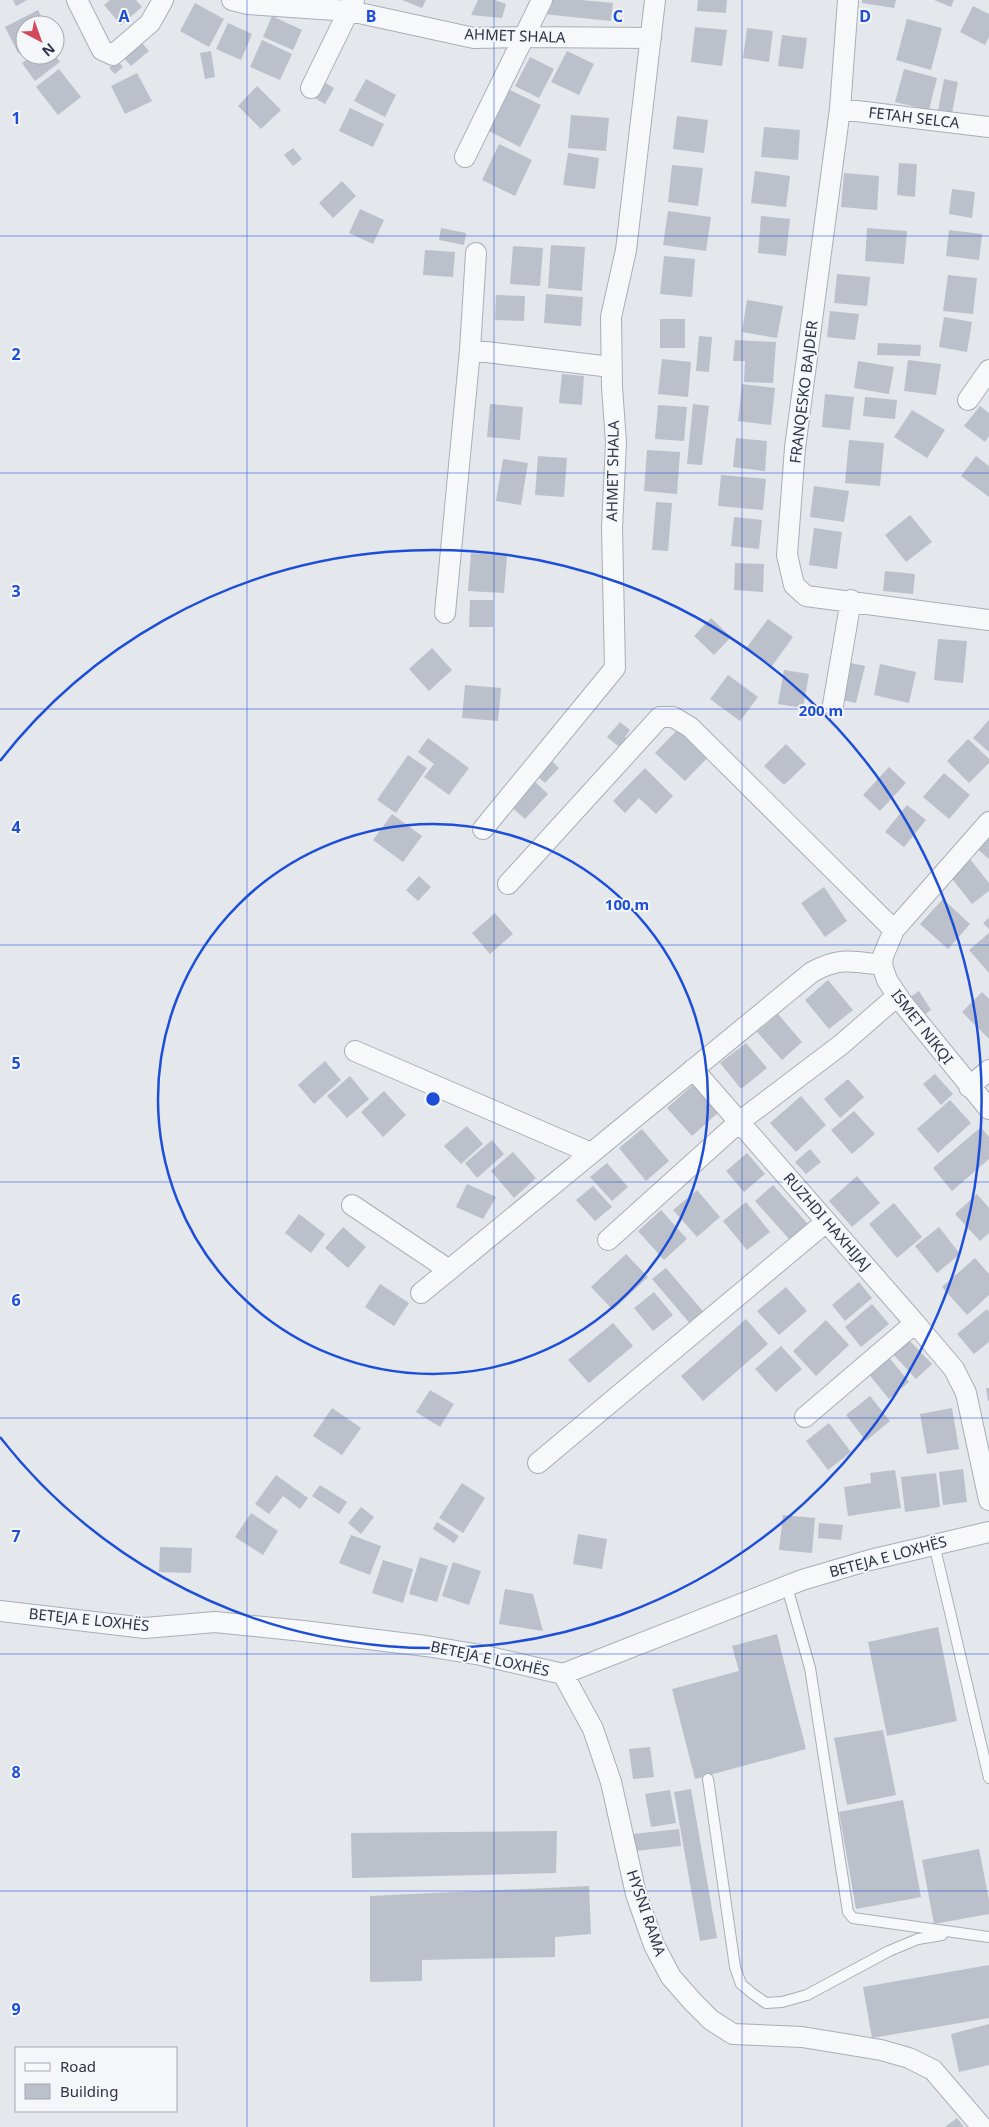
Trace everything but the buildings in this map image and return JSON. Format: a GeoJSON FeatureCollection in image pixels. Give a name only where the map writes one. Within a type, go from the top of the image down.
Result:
{"type":"FeatureCollection","features":[{"type":"Feature","properties":{"kind":"street"},"geometry":{"type":"LineString","coordinates":[[77,0],[102,50],[113,55],[150,23],[162,0]]}},
{"type":"Feature","properties":{"kind":"street","name":"AHMET SHALA"},"geometry":{"type":"LineString","coordinates":[[232,0],[248,4],[352,6],[474,38],[651,38]]}},
{"type":"Feature","properties":{"kind":"street"},"geometry":{"type":"LineString","coordinates":[[465,157],[542,0]]}},
{"type":"Feature","properties":{"kind":"street","name":"AHMET SHALA"},"geometry":{"type":"LineString","coordinates":[[483,830],[614,668],[612,528],[616,442],[611,367],[611,317],[626,250],[655,0]]}},
{"type":"Feature","properties":{"kind":"street","name":"FRANQESKO BAJDER"},"geometry":{"type":"LineString","coordinates":[[848,0],[840,109],[795,448],[788,555],[794,585],[806,596],[988,614]]}},
{"type":"Feature","properties":{"kind":"street"},"geometry":{"type":"LineString","coordinates":[[311,88],[352,6]]}},
{"type":"Feature","properties":{"kind":"street","name":"FETAH SELCA"},"geometry":{"type":"LineString","coordinates":[[840,109],[989,127]]}},
{"type":"Feature","properties":{"kind":"street"},"geometry":{"type":"LineString","coordinates":[[445,614],[470,350],[476,253]]}},
{"type":"Feature","properties":{"kind":"street"},"geometry":{"type":"LineString","coordinates":[[470,350],[611,367]]}},
{"type":"Feature","properties":{"kind":"street"},"geometry":{"type":"LineString","coordinates":[[968,400],[989,370]]}},
{"type":"Feature","properties":{"kind":"street"},"geometry":{"type":"LineString","coordinates":[[832,705],[851,600]]}},
{"type":"Feature","properties":{"kind":"street"},"geometry":{"type":"LineString","coordinates":[[508,884],[660,717],[673,717],[690,727],[894,930]]}},
{"type":"Feature","properties":{"kind":"street"},"geometry":{"type":"LineString","coordinates":[[421,1293],[812,972],[829,963],[846,960],[882,965],[883,956],[894,930],[989,822]]}},
{"type":"Feature","properties":{"kind":"street","name":"ISMET NIKQI"},"geometry":{"type":"LineString","coordinates":[[882,965],[887,980],[897,996],[989,1109]]}},
{"type":"Feature","properties":{"kind":"street"},"geometry":{"type":"LineString","coordinates":[[608,1240],[739,1122],[842,1044],[897,996]]}},
{"type":"Feature","properties":{"kind":"street"},"geometry":{"type":"LineString","coordinates":[[355,1052],[591,1153]]}},
{"type":"Feature","properties":{"kind":"street","name":"RUZHDI HAXHIJAJ"},"geometry":{"type":"LineString","coordinates":[[692,1069],[954,1369],[966,1393],[989,1500]]}},
{"type":"Feature","properties":{"kind":"street"},"geometry":{"type":"LineString","coordinates":[[970,1087],[989,1070]]}},
{"type":"Feature","properties":{"kind":"street"},"geometry":{"type":"LineString","coordinates":[[352,1205],[449,1270]]}},
{"type":"Feature","properties":{"kind":"street"},"geometry":{"type":"LineString","coordinates":[[538,1463],[826,1222]]}},
{"type":"Feature","properties":{"kind":"street"},"geometry":{"type":"LineString","coordinates":[[805,1417],[915,1323]]}},
{"type":"Feature","properties":{"kind":"street","name":"BETEJA E LOXHËS"},"geometry":{"type":"LineString","coordinates":[[0,1611],[145,1628],[215,1622],[293,1630],[453,1651],[563,1674],[802,1580],[870,1560],[989,1532]]}},
{"type":"Feature","properties":{"kind":"street","name":"HYSNI RAMA"},"geometry":{"type":"LineString","coordinates":[[563,1674],[593,1729],[611,1782],[636,1894],[654,1945],[671,1977],[692,2001],[711,2020],[733,2034],[802,2037],[881,2050],[909,2058],[933,2070],[982,2127]]}},
{"type":"Feature","properties":{"kind":"lane"},"geometry":{"type":"LineString","coordinates":[[934,1544],[989,1778]]}},
{"type":"Feature","properties":{"kind":"lane"},"geometry":{"type":"LineString","coordinates":[[787,1587],[810,1668],[848,1912],[853,1918],[989,1937]]}},
{"type":"Feature","properties":{"kind":"lane"},"geometry":{"type":"LineString","coordinates":[[708,1778],[735,1967],[741,1984],[766,2002],[782,2002],[807,1995],[888,1951],[918,1939],[953,1933]]}}]}
